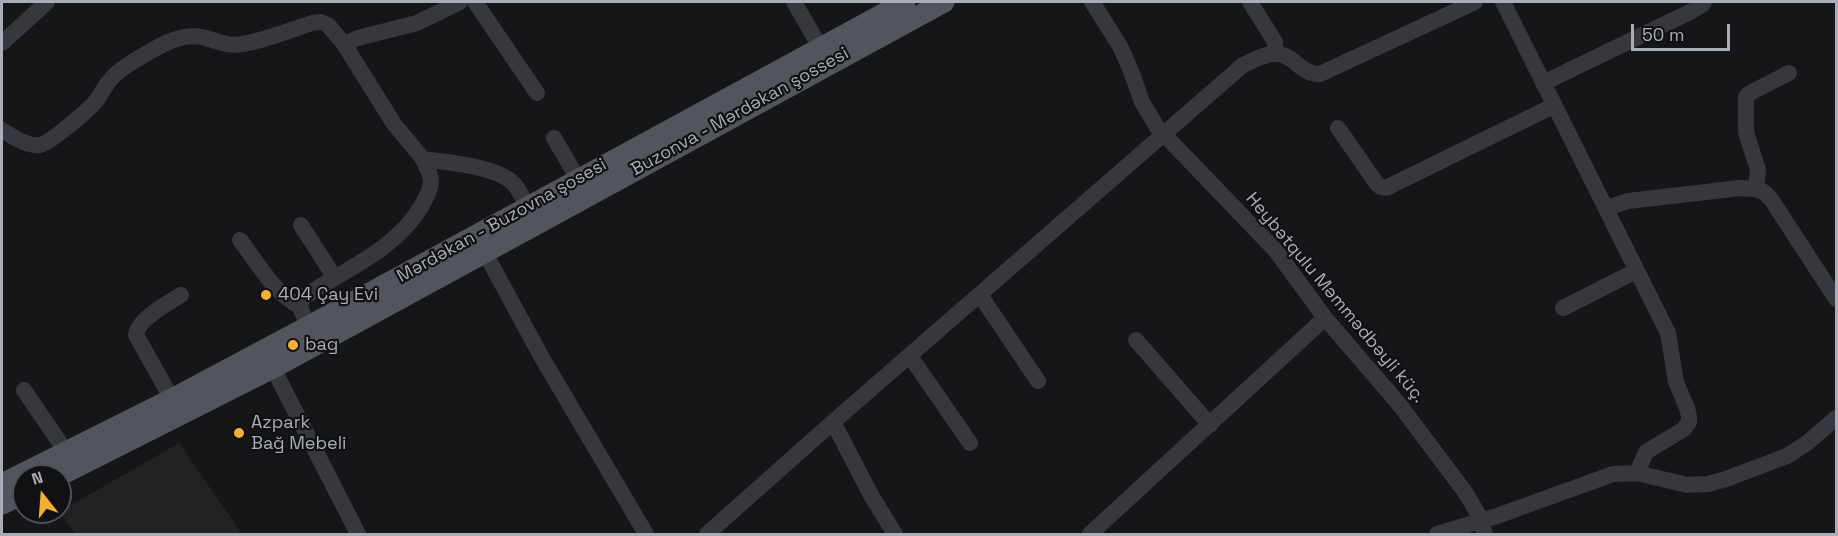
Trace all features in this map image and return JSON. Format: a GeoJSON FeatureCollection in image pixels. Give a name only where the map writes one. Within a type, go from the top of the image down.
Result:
{"type":"FeatureCollection","features":[{"type":"Feature","properties":{"kind":"main road","name":"Mərdəkan - Buzovna şosesi"},"geometry":{"type":"LineString","coordinates":[[2,484],[172,399],[309,326],[905,2]]}},
{"type":"Feature","properties":{"kind":"main road","name":"Buzonva - Mərdəkan şossesi"},"geometry":{"type":"LineString","coordinates":[[72,469],[273,368],[944,2]]}},
{"type":"Feature","properties":{"kind":"street"},"geometry":{"type":"LineString","coordinates":[[2,43],[47,2]]}},
{"type":"Feature","properties":{"kind":"street"},"geometry":{"type":"LineString","coordinates":[[344,44],[417,22],[460,2]]}},
{"type":"Feature","properties":{"kind":"street"},"geometry":{"type":"LineString","coordinates":[[475,2],[537,93]]}},
{"type":"Feature","properties":{"kind":"street"},"geometry":{"type":"LineString","coordinates":[[794,2],[820,47]]}},
{"type":"Feature","properties":{"kind":"street","name":"Heybətqulu Məmmədbəyli küç."},"geometry":{"type":"LineString","coordinates":[[1092,2],[1123,53],[1142,102],[1157,127],[1276,251],[1325,318],[1400,404],[1465,492],[1483,528]]}},
{"type":"Feature","properties":{"kind":"street"},"geometry":{"type":"LineString","coordinates":[[1253,2],[1275,42],[1276,54]]}},
{"type":"Feature","properties":{"kind":"street"},"geometry":{"type":"LineString","coordinates":[[710,533],[833,422],[1244,65],[1260,57],[1276,54],[1294,61],[1304,71],[1320,74],[1475,2]]}},
{"type":"Feature","properties":{"kind":"street"},"geometry":{"type":"LineString","coordinates":[[1503,2],[1668,333],[1676,382],[1689,416],[1689,423],[1684,429],[1646,452],[1637,472]]}},
{"type":"Feature","properties":{"kind":"street"},"geometry":{"type":"LineString","coordinates":[[1543,83],[1692,11],[1704,2]]}},
{"type":"Feature","properties":{"kind":"street"},"geometry":{"type":"LineString","coordinates":[[2,130],[24,142],[41,145],[87,110],[115,75],[160,46],[174,40],[192,36],[224,44],[243,44],[312,23],[321,22],[328,25],[344,44],[394,124],[423,159],[431,184],[414,219],[389,244],[304,297],[299,306]]}},
{"type":"Feature","properties":{"kind":"street"},"geometry":{"type":"LineString","coordinates":[[1756,189],[1758,170],[1746,132],[1746,97],[1789,73]]}},
{"type":"Feature","properties":{"kind":"street"},"geometry":{"type":"LineString","coordinates":[[1338,128],[1377,184],[1386,188],[1553,106]]}},
{"type":"Feature","properties":{"kind":"street"},"geometry":{"type":"LineString","coordinates":[[555,138],[578,180]]}},
{"type":"Feature","properties":{"kind":"street"},"geometry":{"type":"LineString","coordinates":[[423,159],[459,163],[503,176],[516,187],[528,207]]}},
{"type":"Feature","properties":{"kind":"street"},"geometry":{"type":"LineString","coordinates":[[1606,208],[1628,201],[1747,187],[1764,192],[1771,199],[1836,299]]}},
{"type":"Feature","properties":{"kind":"street"},"geometry":{"type":"LineString","coordinates":[[301,225],[335,278]]}},
{"type":"Feature","properties":{"kind":"street"},"geometry":{"type":"LineString","coordinates":[[240,240],[278,291],[299,306],[309,326]]}},
{"type":"Feature","properties":{"kind":"street"},"geometry":{"type":"LineString","coordinates":[[484,251],[541,356],[646,534]]}},
{"type":"Feature","properties":{"kind":"street"},"geometry":{"type":"LineString","coordinates":[[1563,308],[1636,270]]}},
{"type":"Feature","properties":{"kind":"street"},"geometry":{"type":"LineString","coordinates":[[172,399],[136,335],[136,328],[181,295]]}},
{"type":"Feature","properties":{"kind":"street"},"geometry":{"type":"LineString","coordinates":[[980,295],[1038,381]]}},
{"type":"Feature","properties":{"kind":"street"},"geometry":{"type":"LineString","coordinates":[[1090,534],[1325,318]]}},
{"type":"Feature","properties":{"kind":"street"},"geometry":{"type":"LineString","coordinates":[[1136,340],[1210,425]]}},
{"type":"Feature","properties":{"kind":"street"},"geometry":{"type":"LineString","coordinates":[[910,356],[970,443]]}},
{"type":"Feature","properties":{"kind":"street"},"geometry":{"type":"LineString","coordinates":[[273,368],[358,534]]}},
{"type":"Feature","properties":{"kind":"street"},"geometry":{"type":"LineString","coordinates":[[24,390],[66,452]]}},
{"type":"Feature","properties":{"kind":"street"},"geometry":{"type":"LineString","coordinates":[[1437,534],[1483,528],[1600,477],[1626,472],[1637,472],[1687,485],[1717,481],[1787,456],[1807,443],[1836,418]]}},
{"type":"Feature","properties":{"kind":"street"},"geometry":{"type":"LineString","coordinates":[[833,422],[895,534]]}},
{"type":"Feature","properties":{"kind":"shaded area"},"geometry":{"type":"Polygon","coordinates":[[[179,443],[242,534],[75,534],[68,524],[72,524],[72,505],[179,443]]]}},
{"type":"Feature","properties":{"kind":"place","name":"404 Çay Evi"},"geometry":{"type":"Point","coordinates":[266,295]}},
{"type":"Feature","properties":{"kind":"place","name":"bag"},"geometry":{"type":"Point","coordinates":[293,345]}},
{"type":"Feature","properties":{"kind":"place","name":"Azpark Bağ Mebeli"},"geometry":{"type":"Point","coordinates":[239,433]}}]}
